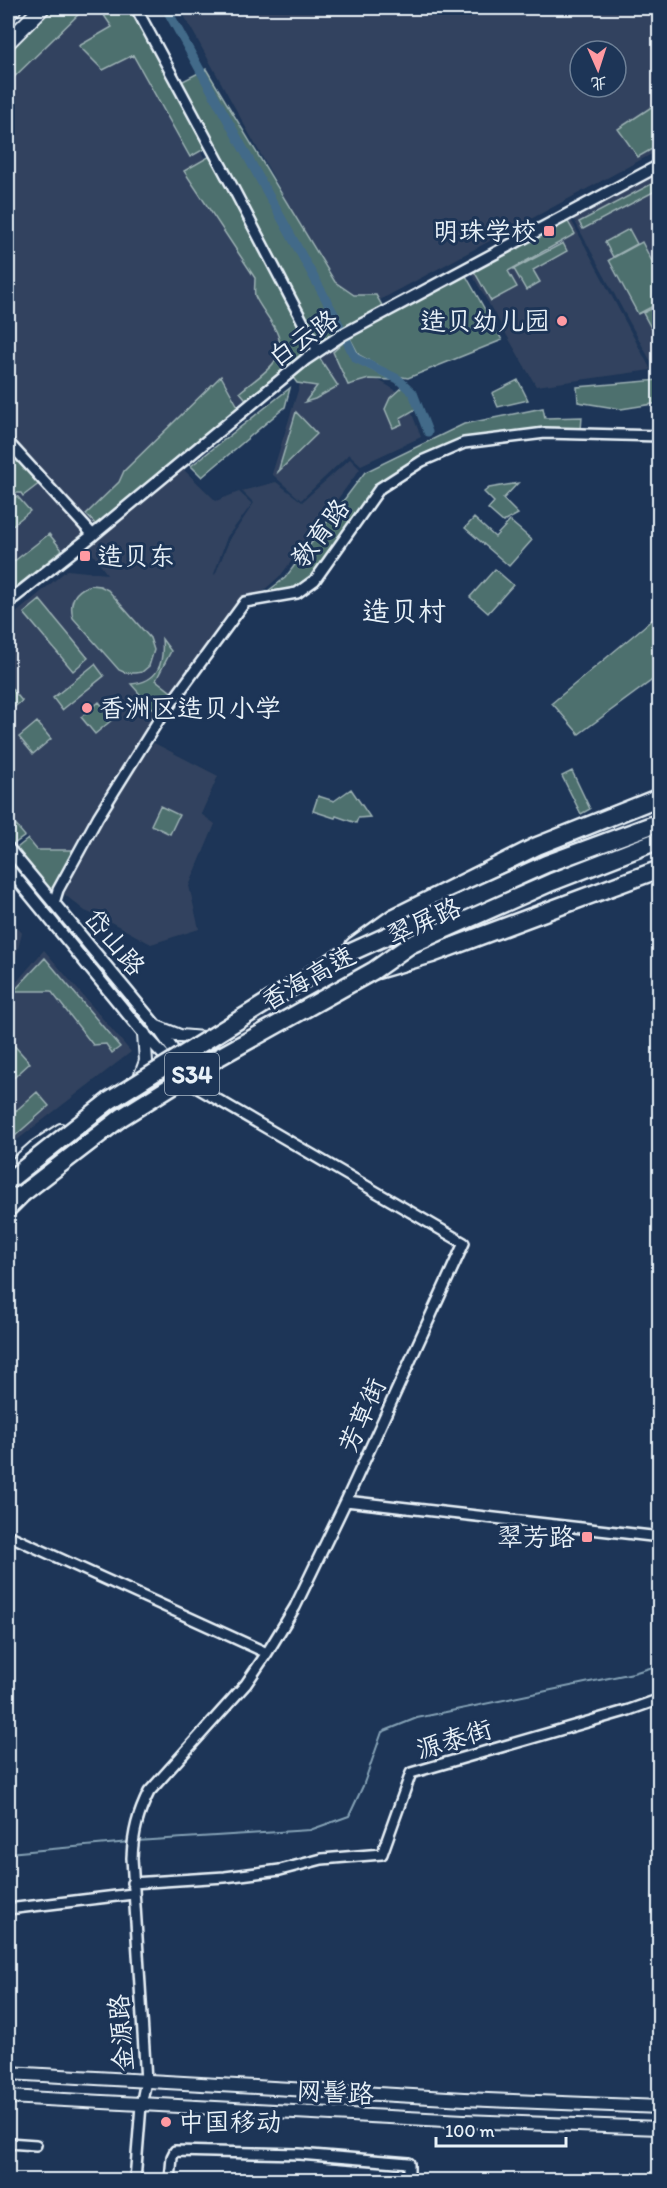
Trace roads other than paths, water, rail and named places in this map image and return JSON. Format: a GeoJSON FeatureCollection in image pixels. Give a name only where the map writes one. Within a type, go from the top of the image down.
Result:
{"type":"FeatureCollection","features":[{"type":"Feature","properties":{"kind":"highway"},"geometry":{"type":"LineString","coordinates":[[338,958],[393,918],[526,851],[660,796]]}},
{"type":"Feature","properties":{"kind":"highway","name":"香海高速"},"geometry":{"type":"LineString","coordinates":[[8,1181],[109,1101],[338,958],[546,864],[660,821]]}},
{"type":"Feature","properties":{"kind":"highway","name":"香海高速"},"geometry":{"type":"LineString","coordinates":[[8,1208],[71,1155],[123,1118],[210,1062],[373,971],[410,945],[552,882],[660,840]]}},
{"type":"Feature","properties":{"kind":"highway"},"geometry":{"type":"LineString","coordinates":[[373,971],[432,954],[660,869]]}},
{"type":"Feature","properties":{"kind":"highway"},"geometry":{"type":"LineString","coordinates":[[628,880],[660,876]]}},
{"type":"Feature","properties":{"kind":"main road"},"geometry":{"type":"LineString","coordinates":[[8,14],[14,8]]}},
{"type":"Feature","properties":{"kind":"main road"},"geometry":{"type":"LineString","coordinates":[[8,42],[42,8]]}},
{"type":"Feature","properties":{"kind":"main road","name":"翠屏路"},"geometry":{"type":"LineString","coordinates":[[8,1171],[34,1148],[170,1056],[333,966],[433,917],[608,841],[660,821]]}},
{"type":"Feature","properties":{"kind":"main road","name":"翠屏路"},"geometry":{"type":"LineString","coordinates":[[8,1196],[52,1159],[116,1112],[182,1068],[354,977],[617,862],[660,846]]}},
{"type":"Feature","properties":{"kind":"main road"},"geometry":{"type":"LineString","coordinates":[[156,1027],[180,1036],[203,1038]]}},
{"type":"Feature","properties":{"kind":"main road"},"geometry":{"type":"LineString","coordinates":[[140,1077],[146,1061],[144,1034]]}},
{"type":"Feature","properties":{"kind":"main road"},"geometry":{"type":"LineString","coordinates":[[8,2073],[465,2099],[660,2107]]}},
{"type":"Feature","properties":{"kind":"main road","name":"网髻路"},"geometry":{"type":"LineString","coordinates":[[8,2097],[464,2121],[660,2128]]}},
{"type":"Feature","properties":{"kind":"street"},"geometry":{"type":"LineString","coordinates":[[136,8],[318,351]]}},
{"type":"Feature","properties":{"kind":"street","name":"白云路"},"geometry":{"type":"LineString","coordinates":[[8,602],[93,536],[318,351],[342,335],[660,165]]}},
{"type":"Feature","properties":{"kind":"street","name":"教育路"},"geometry":{"type":"LineString","coordinates":[[54,903],[58,890],[126,771],[158,721],[246,602],[297,593],[315,580],[380,488],[422,461],[464,443],[545,432],[660,436]]}},
{"type":"Feature","properties":{"kind":"street"},"geometry":{"type":"LineString","coordinates":[[8,442],[93,536]]}},
{"type":"Feature","properties":{"kind":"street","name":"岱山路"},"geometry":{"type":"LineString","coordinates":[[8,848],[156,1027],[170,1056]]}},
{"type":"Feature","properties":{"kind":"street","name":"岱山路"},"geometry":{"type":"LineString","coordinates":[[8,868],[144,1034],[182,1068]]}},
{"type":"Feature","properties":{"kind":"street","name":"芳草街"},"geometry":{"type":"LineString","coordinates":[[132,1883],[132,1847],[138,1812],[149,1792],[246,1684],[295,1607],[464,1243],[189,1083],[182,1068]]}},
{"type":"Feature","properties":{"kind":"street"},"geometry":{"type":"LineString","coordinates":[[346,1501],[660,1537]]}},
{"type":"Feature","properties":{"kind":"street"},"geometry":{"type":"LineString","coordinates":[[8,1534],[267,1653]]}},
{"type":"Feature","properties":{"kind":"street","name":"源泰街"},"geometry":{"type":"LineString","coordinates":[[132,1883],[225,1877],[322,1860],[382,1854],[411,1773],[660,1699]]}},
{"type":"Feature","properties":{"kind":"street","name":"金源路"},"geometry":{"type":"LineString","coordinates":[[132,1883],[146,2081],[141,2105],[135,2181]]}},
{"type":"Feature","properties":{"kind":"street"},"geometry":{"type":"LineString","coordinates":[[8,1909],[133,1894]]}},
{"type":"Feature","properties":{"kind":"street"},"geometry":{"type":"LineString","coordinates":[[8,2143],[36,2145]]}},
{"type":"Feature","properties":{"kind":"street"},"geometry":{"type":"LineString","coordinates":[[170,2181],[172,2157],[175,2151],[299,2154],[409,2163],[409,2181]]}},
{"type":"Feature","properties":{"kind":"waterway"},"geometry":{"type":"LineString","coordinates":[[166,8],[334,314],[355,358],[398,379],[413,393],[428,432]]}},
{"type":"Feature","properties":{"kind":"waterway"},"geometry":{"type":"LineString","coordinates":[[136,1841],[310,1830],[349,1816],[363,1786],[382,1732],[417,1718],[633,1673],[660,1665]]}},
{"type":"Feature","properties":{"kind":"waterway"},"geometry":{"type":"LineString","coordinates":[[8,1853],[130,1842]]}},
{"type":"Feature","properties":{"kind":"place","name":"明珠学校"},"geometry":{"type":"Point","coordinates":[549,231]}},
{"type":"Feature","properties":{"kind":"place","name":"造贝幼儿园"},"geometry":{"type":"Point","coordinates":[562,321]}},
{"type":"Feature","properties":{"kind":"place","name":"造贝东"},"geometry":{"type":"Point","coordinates":[85,556]}},
{"type":"Feature","properties":{"kind":"place","name":"香洲区造贝小学"},"geometry":{"type":"Point","coordinates":[87,708]}},
{"type":"Feature","properties":{"kind":"place","name":"翠芳路"},"geometry":{"type":"Point","coordinates":[587,1537]}},
{"type":"Feature","properties":{"kind":"place","name":"中国移动"},"geometry":{"type":"Point","coordinates":[166,2122]}},
{"type":"Feature","properties":{"kind":"district","name":"造贝村"},"geometry":{"type":"Point","coordinates":[404,611]}}]}
